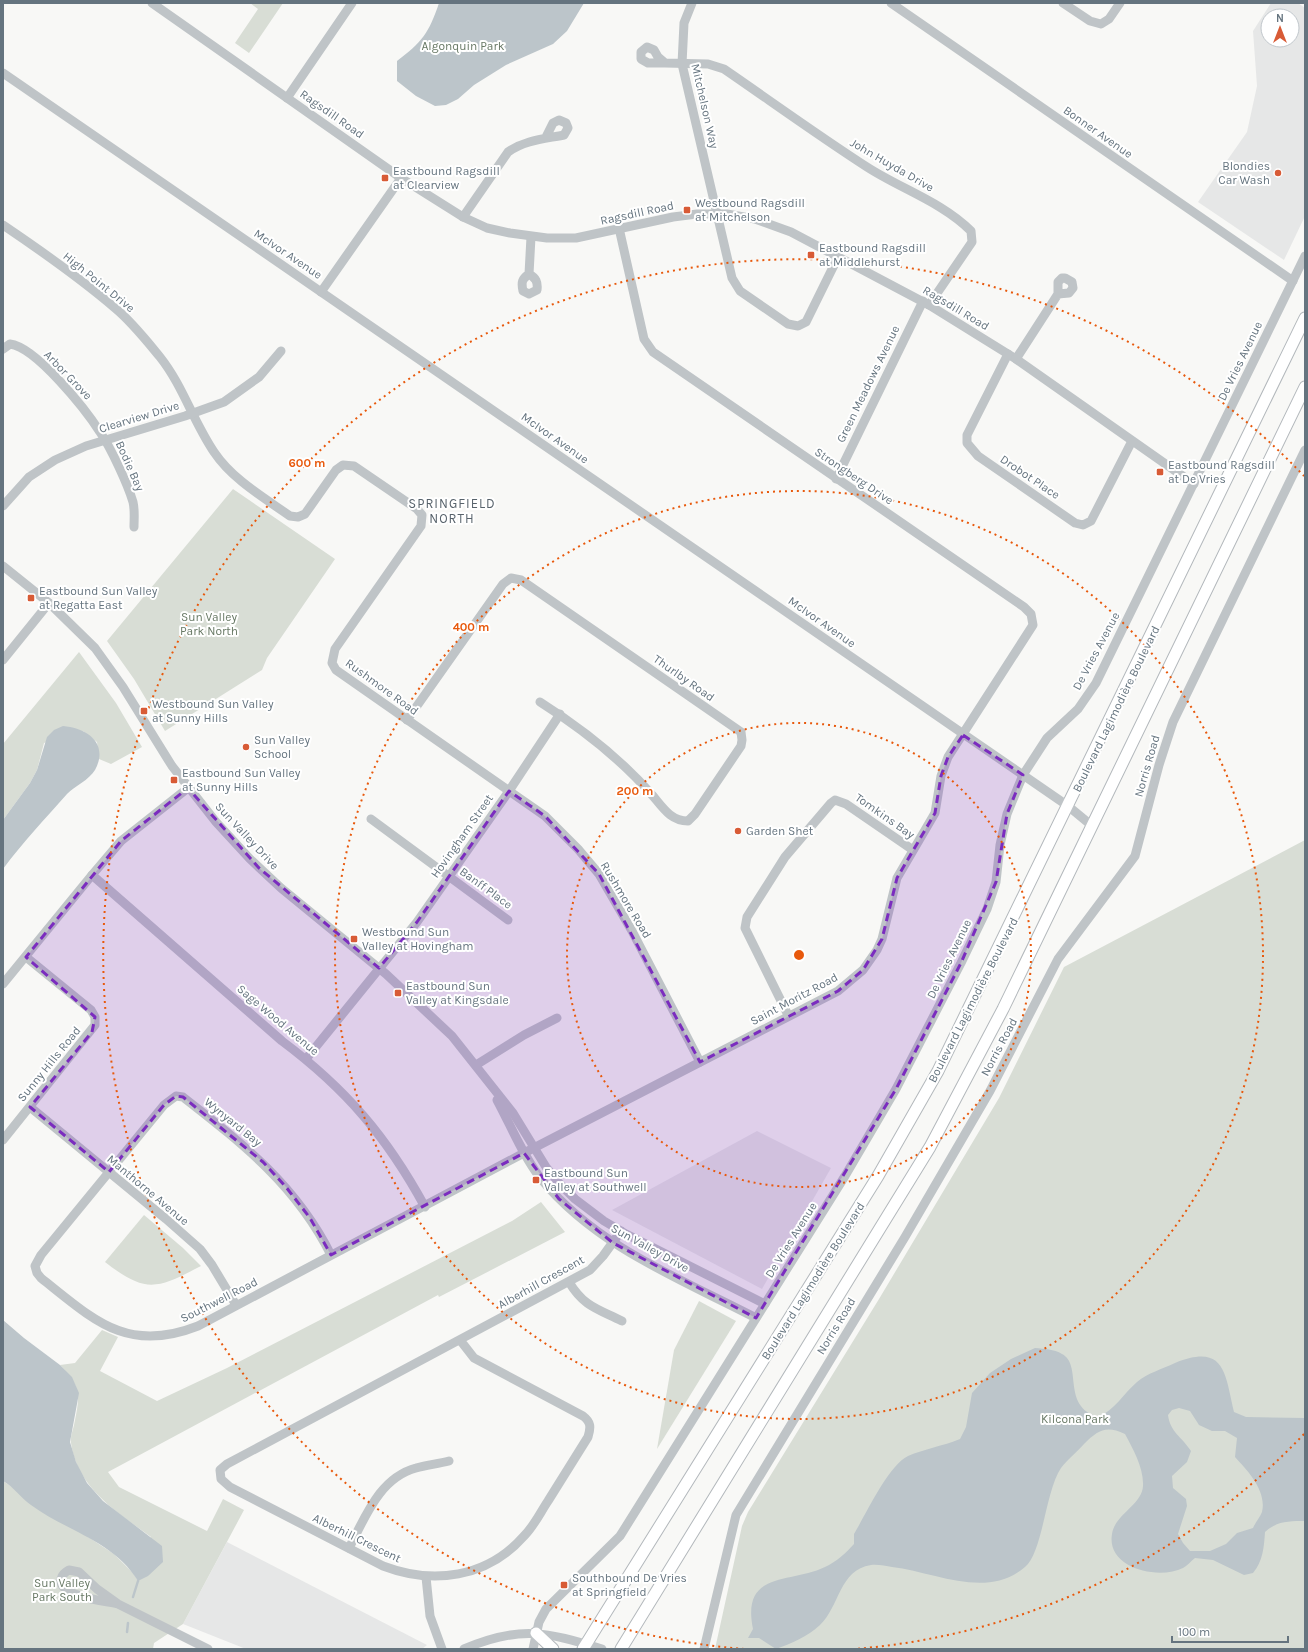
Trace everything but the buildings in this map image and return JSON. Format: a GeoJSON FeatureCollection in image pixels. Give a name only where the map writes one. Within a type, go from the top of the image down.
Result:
{"type":"FeatureCollection","features":[{"type":"Feature","properties":{"kind":"main road","name":"Boulevard Lagimodière Boulevard"},"geometry":{"type":"LineString","coordinates":[[584,1646],[661,1526],[903,1133],[958,1031],[1305,318]]}},
{"type":"Feature","properties":{"kind":"main road"},"geometry":{"type":"LineString","coordinates":[[621,1649],[930,1147],[1003,1008],[1305,388]]}},
{"type":"Feature","properties":{"kind":"main road"},"geometry":{"type":"LineString","coordinates":[[536,1633],[553,1649]]}},
{"type":"Feature","properties":{"kind":"street","name":"Ragsdill Road"},"geometry":{"type":"LineString","coordinates":[[152,3],[401,178],[463,217],[487,228],[531,237],[576,238],[673,216],[718,214],[755,220],[784,230],[926,303],[1012,357],[1194,484]]}},
{"type":"Feature","properties":{"kind":"street"},"geometry":{"type":"LineString","coordinates":[[288,98],[352,3]]}},
{"type":"Feature","properties":{"kind":"street","name":"Mitchelson Way"},"geometry":{"type":"LineString","coordinates":[[692,3],[684,23],[682,64],[732,278],[740,291],[788,324],[798,326],[806,322],[838,257]]}},
{"type":"Feature","properties":{"kind":"street","name":"Bonner Avenue"},"geometry":{"type":"LineString","coordinates":[[891,3],[1293,280]]}},
{"type":"Feature","properties":{"kind":"street"},"geometry":{"type":"LineString","coordinates":[[1063,3],[1090,21],[1101,24],[1109,19],[1120,3]]}},
{"type":"Feature","properties":{"kind":"street","name":"John Huyda Drive"},"geometry":{"type":"LineString","coordinates":[[665,63],[708,64],[724,69],[869,168],[920,195],[964,224],[971,231],[972,242],[926,303]]}},
{"type":"Feature","properties":{"kind":"street","name":"McIvor Avenue"},"geometry":{"type":"LineString","coordinates":[[3,73],[1068,806],[1091,826]]}},
{"type":"Feature","properties":{"kind":"street"},"geometry":{"type":"LineString","coordinates":[[463,217],[508,152],[517,145],[546,137]]}},
{"type":"Feature","properties":{"kind":"street"},"geometry":{"type":"LineString","coordinates":[[321,292],[401,178]]}},
{"type":"Feature","properties":{"kind":"street","name":"High Point Drive"},"geometry":{"type":"LineString","coordinates":[[3,225],[116,308],[162,359],[184,394],[193,413]]}},
{"type":"Feature","properties":{"kind":"street","name":"Strongberg Drive"},"geometry":{"type":"LineString","coordinates":[[619,228],[644,339],[652,352],[1024,607],[1031,614],[1033,625],[963,735]]}},
{"type":"Feature","properties":{"kind":"street"},"geometry":{"type":"LineString","coordinates":[[529,274],[531,237]]}},
{"type":"Feature","properties":{"kind":"street","name":"De Vries Avenue"},"geometry":{"type":"LineString","coordinates":[[533,1649],[536,1633],[543,1613],[551,1602],[620,1536],[845,1176],[896,1089],[962,963],[987,909],[996,882],[1000,845],[1007,814],[1023,775],[1035,754],[1047,738],[1078,709],[1096,683],[1305,256]]}},
{"type":"Feature","properties":{"kind":"street"},"geometry":{"type":"LineString","coordinates":[[1012,357],[1058,294]]}},
{"type":"Feature","properties":{"kind":"street","name":"Green Meadows Avenue"},"geometry":{"type":"LineString","coordinates":[[836,479],[926,303]]}},
{"type":"Feature","properties":{"kind":"street","name":"Arbor Grove"},"geometry":{"type":"LineString","coordinates":[[3,349],[10,344],[18,345],[43,364],[85,411],[105,440]]}},
{"type":"Feature","properties":{"kind":"street","name":"Clearview Drive"},"geometry":{"type":"LineString","coordinates":[[3,506],[29,477],[56,460],[105,440],[210,408],[236,394],[259,377],[281,351]]}},
{"type":"Feature","properties":{"kind":"street","name":"Drobot Place"},"geometry":{"type":"LineString","coordinates":[[1012,357],[967,435],[967,443],[978,456],[1076,523],[1083,525],[1091,521],[1132,441]]}},
{"type":"Feature","properties":{"kind":"street","name":"Rushmore Road"},"geometry":{"type":"LineString","coordinates":[[193,413],[198,425],[214,452],[225,466],[248,487],[290,516],[298,517],[305,514],[336,470],[343,465],[354,466],[417,509],[422,515],[421,526],[335,649],[332,656],[332,663],[336,670],[545,816],[599,874],[632,931],[700,1062]]}},
{"type":"Feature","properties":{"kind":"street","name":"Bodie Bay"},"geometry":{"type":"LineString","coordinates":[[105,440],[133,503],[134,527]]}},
{"type":"Feature","properties":{"kind":"street","name":"Norris Road"},"geometry":{"type":"LineString","coordinates":[[704,1649],[736,1515],[905,1237],[974,1118],[1058,960],[1136,856],[1159,765],[1173,722],[1305,450]]}},
{"type":"Feature","properties":{"kind":"street","name":"Sun Valley Drive"},"geometry":{"type":"LineString","coordinates":[[3,566],[49,603],[95,648],[123,688],[148,730],[188,788],[216,822],[259,868],[287,893],[379,968],[446,1030],[476,1065],[513,1113],[546,1167],[575,1199],[604,1221],[621,1231],[765,1304]]}},
{"type":"Feature","properties":{"kind":"street","name":"Thurlby Road"},"geometry":{"type":"LineString","coordinates":[[407,720],[503,584],[511,578],[521,580],[741,732],[741,746],[695,814],[688,821],[678,821],[667,812],[622,763],[560,714],[540,702]]}},
{"type":"Feature","properties":{"kind":"street"},"geometry":{"type":"LineString","coordinates":[[3,660],[49,603]]}},
{"type":"Feature","properties":{"kind":"street","name":"Hovingham Street"},"geometry":{"type":"LineString","coordinates":[[306,1059],[416,922],[509,790],[560,714]]}},
{"type":"Feature","properties":{"kind":"street","name":"Saint Moritz Road"},"geometry":{"type":"LineString","coordinates":[[524,1153],[838,991],[863,970],[882,939],[893,887],[912,850],[935,813],[943,772],[948,757],[963,735]]}},
{"type":"Feature","properties":{"kind":"street"},"geometry":{"type":"LineString","coordinates":[[3,984],[92,875],[121,842],[188,788]]}},
{"type":"Feature","properties":{"kind":"street","name":"Tomkins Bay"},"geometry":{"type":"LineString","coordinates":[[788,1016],[745,928],[747,917],[786,858],[835,800],[846,804],[912,850]]}},
{"type":"Feature","properties":{"kind":"street","name":"Banff Place"},"geometry":{"type":"LineString","coordinates":[[371,818],[508,920]]}},
{"type":"Feature","properties":{"kind":"street","name":"Sage Wood Avenue"},"geometry":{"type":"LineString","coordinates":[[92,875],[346,1095],[377,1130],[404,1169],[425,1206]]}},
{"type":"Feature","properties":{"kind":"street","name":"Sunny Hills Road"},"geometry":{"type":"LineString","coordinates":[[3,1140],[92,1032],[95,1025],[95,1016],[91,1010],[26,957]]}},
{"type":"Feature","properties":{"kind":"street"},"geometry":{"type":"LineString","coordinates":[[476,1065],[524,1035],[557,1018]]}},
{"type":"Feature","properties":{"kind":"street","name":"Sun Valley Drive"},"geometry":{"type":"LineString","coordinates":[[486,1079],[524,1153],[540,1178],[579,1218],[613,1243],[756,1318]]}},
{"type":"Feature","properties":{"kind":"street","name":"Wynyard Bay"},"geometry":{"type":"LineString","coordinates":[[109,1172],[164,1105],[176,1096],[183,1097],[263,1162],[286,1187],[310,1218],[331,1255]]}},
{"type":"Feature","properties":{"kind":"street","name":"Manthorne Avenue"},"geometry":{"type":"LineString","coordinates":[[30,1107],[200,1250],[212,1265],[236,1305]]}},
{"type":"Feature","properties":{"kind":"street","name":"Southwell Road"},"geometry":{"type":"LineString","coordinates":[[109,1172],[38,1260],[35,1266],[37,1273],[41,1278],[95,1320],[113,1330],[134,1335],[167,1336],[198,1326],[331,1255],[346,1249],[524,1153]]}},
{"type":"Feature","properties":{"kind":"street","name":"Alberhill Crescent"},"geometry":{"type":"LineString","coordinates":[[460,1340],[474,1358],[582,1416],[588,1420],[591,1427],[588,1437],[535,1522],[517,1544],[499,1558],[476,1570],[448,1577],[426,1577],[403,1574],[383,1566],[230,1487],[221,1479],[220,1470],[227,1464],[590,1270],[613,1243],[621,1231]]}},
{"type":"Feature","properties":{"kind":"street"},"geometry":{"type":"LineString","coordinates":[[569,1282],[584,1302],[622,1321]]}},
{"type":"Feature","properties":{"kind":"street"},"geometry":{"type":"LineString","coordinates":[[349,1548],[374,1501],[382,1490],[414,1468],[449,1461]]}},
{"type":"Feature","properties":{"kind":"street"},"geometry":{"type":"LineString","coordinates":[[118,1604],[73,1594],[64,1588],[61,1581],[62,1577],[69,1570],[78,1572],[96,1589],[118,1604],[208,1649]]}},
{"type":"Feature","properties":{"kind":"street"},"geometry":{"type":"LineString","coordinates":[[426,1577],[430,1616],[442,1649]]}},
{"type":"Feature","properties":{"kind":"street"},"geometry":{"type":"LineString","coordinates":[[464,1649],[497,1637],[517,1633],[536,1633],[557,1636],[584,1646],[602,1649]]}},
{"type":"Feature","properties":{"kind":"highlighted area"},"geometry":{"type":"Polygon","coordinates":[[[963,735],[1023,775],[1007,814],[996,882],[961,963],[896,1089],[756,1318],[613,1243],[559,1199],[524,1153],[331,1255],[310,1218],[286,1187],[263,1162],[183,1097],[176,1096],[164,1105],[109,1172],[30,1107],[92,1032],[95,1017],[26,957],[121,841],[188,788],[259,868],[379,968],[417,922],[509,791],[545,816],[599,874],[700,1062],[838,991],[863,970],[882,939],[897,878],[935,813],[941,776],[948,757],[963,735]]]}},
{"type":"Feature","properties":{"kind":"shaded area","name":"Algonquin Park"},"geometry":{"type":"Polygon","coordinates":[[[439,3],[584,3],[567,31],[553,44],[506,65],[474,85],[458,99],[446,105],[435,106],[416,96],[397,81],[397,61],[413,48],[424,36],[432,22],[439,3]]]}},
{"type":"Feature","properties":{"kind":"shaded area"},"geometry":{"type":"Polygon","coordinates":[[[1271,3],[1298,3],[1305,8],[1305,216],[1284,260],[1198,202],[1247,132],[1257,86],[1253,31],[1260,20],[1260,48],[1300,48],[1300,8],[1268,8],[1271,3]]]}},
{"type":"Feature","properties":{"kind":"shaded area"},"geometry":{"type":"Polygon","coordinates":[[[63,726],[81,730],[94,739],[98,745],[99,761],[92,774],[67,794],[26,840],[3,869],[3,820],[30,783],[37,770],[47,737],[54,730],[63,726]]]}},
{"type":"Feature","properties":{"kind":"shaded area"},"geometry":{"type":"Polygon","coordinates":[[[757,1131],[831,1168],[762,1289],[612,1210],[757,1131]]]}},
{"type":"Feature","properties":{"kind":"shaded area"},"geometry":{"type":"Polygon","coordinates":[[[3,1320],[60,1365],[72,1377],[79,1393],[70,1442],[76,1462],[87,1483],[103,1501],[162,1546],[163,1562],[148,1576],[138,1581],[128,1567],[103,1546],[45,1514],[27,1502],[11,1486],[3,1481],[3,1320]]]}},
{"type":"Feature","properties":{"kind":"shaded area"},"geometry":{"type":"Polygon","coordinates":[[[1035,1348],[1052,1350],[1062,1354],[1068,1359],[1071,1367],[1076,1395],[1080,1404],[1087,1412],[1098,1417],[1114,1406],[1137,1382],[1150,1374],[1175,1363],[1192,1358],[1204,1357],[1213,1359],[1220,1365],[1225,1374],[1234,1412],[1246,1417],[1305,1418],[1305,1521],[1279,1524],[1265,1532],[1261,1559],[1253,1573],[1244,1575],[1213,1560],[1195,1558],[1183,1568],[1173,1571],[1161,1573],[1136,1569],[1117,1556],[1112,1546],[1112,1534],[1118,1521],[1142,1493],[1142,1472],[1125,1434],[1113,1430],[1103,1430],[1089,1439],[1061,1468],[1051,1491],[1036,1549],[1025,1567],[1010,1577],[994,1582],[978,1583],[943,1578],[909,1570],[871,1565],[860,1568],[852,1574],[846,1581],[827,1617],[820,1625],[805,1636],[776,1649],[759,1638],[748,1638],[753,1629],[751,1610],[754,1597],[761,1588],[771,1582],[825,1567],[833,1563],[844,1554],[854,1544],[854,1534],[878,1491],[900,1461],[920,1451],[960,1439],[966,1427],[972,1393],[990,1373],[1011,1359],[1035,1348]],[[1179,1408],[1172,1410],[1168,1415],[1171,1426],[1191,1451],[1187,1462],[1172,1476],[1173,1488],[1186,1499],[1187,1506],[1178,1534],[1190,1551],[1210,1551],[1226,1544],[1237,1533],[1253,1528],[1262,1512],[1262,1497],[1251,1475],[1235,1457],[1237,1438],[1225,1431],[1212,1431],[1199,1425],[1190,1411],[1179,1408]]]}},
{"type":"Feature","properties":{"kind":"shaded area"},"geometry":{"type":"Polygon","coordinates":[[[227,1542],[427,1645],[422,1649],[246,1649],[183,1624],[227,1542]]]}},
{"type":"Feature","properties":{"kind":"green space"},"geometry":{"type":"Polygon","coordinates":[[[250,3],[283,3],[249,53],[235,43],[258,9],[250,3]]]}},
{"type":"Feature","properties":{"kind":"green space","name":"Sun Valley Park North"},"geometry":{"type":"Polygon","coordinates":[[[233,489],[335,559],[267,658],[262,670],[165,731],[134,679],[107,641],[233,489]]]}},
{"type":"Feature","properties":{"kind":"green space"},"geometry":{"type":"Polygon","coordinates":[[[79,652],[116,703],[142,747],[111,764],[99,759],[97,742],[83,731],[44,743],[37,770],[30,783],[3,820],[3,744],[79,652]]]}},
{"type":"Feature","properties":{"kind":"green space","name":"Kilcona Park"},"geometry":{"type":"Polygon","coordinates":[[[1305,840],[1305,1649],[715,1649],[742,1526],[748,1512],[879,1299],[999,1098],[1064,967],[1305,840]]]}},
{"type":"Feature","properties":{"kind":"green space","name":"Sun Valley Park South"},"geometry":{"type":"Polygon","coordinates":[[[541,1202],[565,1232],[439,1297],[438,1295],[108,1472],[119,1487],[207,1531],[223,1499],[244,1510],[183,1624],[154,1643],[153,1649],[3,1649],[3,1481],[114,1554],[134,1574],[138,1581],[151,1537],[113,1509],[90,1486],[81,1473],[75,1459],[71,1443],[78,1392],[72,1380],[60,1365],[75,1363],[102,1330],[118,1337],[100,1371],[157,1401],[227,1368],[512,1221],[541,1202]]]}},
{"type":"Feature","properties":{"kind":"green space"},"geometry":{"type":"Polygon","coordinates":[[[144,1215],[183,1248],[201,1266],[173,1280],[152,1285],[131,1279],[105,1262],[144,1215]]]}},
{"type":"Feature","properties":{"kind":"green space"},"geometry":{"type":"Polygon","coordinates":[[[699,1301],[736,1321],[657,1449],[674,1350],[699,1301]]]}},
{"type":"Feature","properties":{"kind":"waterway"},"geometry":{"type":"LineString","coordinates":[[133,1597],[138,1581]]}},
{"type":"Feature","properties":{"kind":"waterway"},"geometry":{"type":"LineString","coordinates":[[127,1632],[128,1623]]}},
{"type":"Feature","properties":{"kind":"place","name":"Blondies Car Wash"},"geometry":{"type":"Point","coordinates":[1278,173]}},
{"type":"Feature","properties":{"kind":"place","name":"Eastbound Ragsdill at Clearview"},"geometry":{"type":"Point","coordinates":[385,178]}},
{"type":"Feature","properties":{"kind":"place","name":"Westbound Ragsdill at Mitchelson"},"geometry":{"type":"Point","coordinates":[687,210]}},
{"type":"Feature","properties":{"kind":"place","name":"Eastbound Ragsdill at Middlehurst"},"geometry":{"type":"Point","coordinates":[811,255]}},
{"type":"Feature","properties":{"kind":"place","name":"Eastbound Ragsdill at De Vries"},"geometry":{"type":"Point","coordinates":[1160,472]}},
{"type":"Feature","properties":{"kind":"place","name":"Eastbound Sun Valley at Regatta East"},"geometry":{"type":"Point","coordinates":[31,598]}},
{"type":"Feature","properties":{"kind":"place","name":"Westbound Sun Valley at Sunny Hills"},"geometry":{"type":"Point","coordinates":[144,711]}},
{"type":"Feature","properties":{"kind":"place","name":"Sun Valley School"},"geometry":{"type":"Point","coordinates":[246,747]}},
{"type":"Feature","properties":{"kind":"place","name":"Eastbound Sun Valley at Sunny Hills"},"geometry":{"type":"Point","coordinates":[174,780]}},
{"type":"Feature","properties":{"kind":"place","name":"Garden Shet"},"geometry":{"type":"Point","coordinates":[738,831]}},
{"type":"Feature","properties":{"kind":"place","name":"Westbound Sun Valley at Hovingham"},"geometry":{"type":"Point","coordinates":[354,939]}},
{"type":"Feature","properties":{"kind":"place","name":"Eastbound Sun Valley at Kingsdale"},"geometry":{"type":"Point","coordinates":[398,993]}},
{"type":"Feature","properties":{"kind":"place","name":"Eastbound Sun Valley at Southwell"},"geometry":{"type":"Point","coordinates":[536,1180]}},
{"type":"Feature","properties":{"kind":"place","name":"Southbound De Vries at Springfield"},"geometry":{"type":"Point","coordinates":[564,1585]}},
{"type":"Feature","properties":{"kind":"district","name":"SPRINGFIELD NORTH"},"geometry":{"type":"Point","coordinates":[452,510]}}]}
